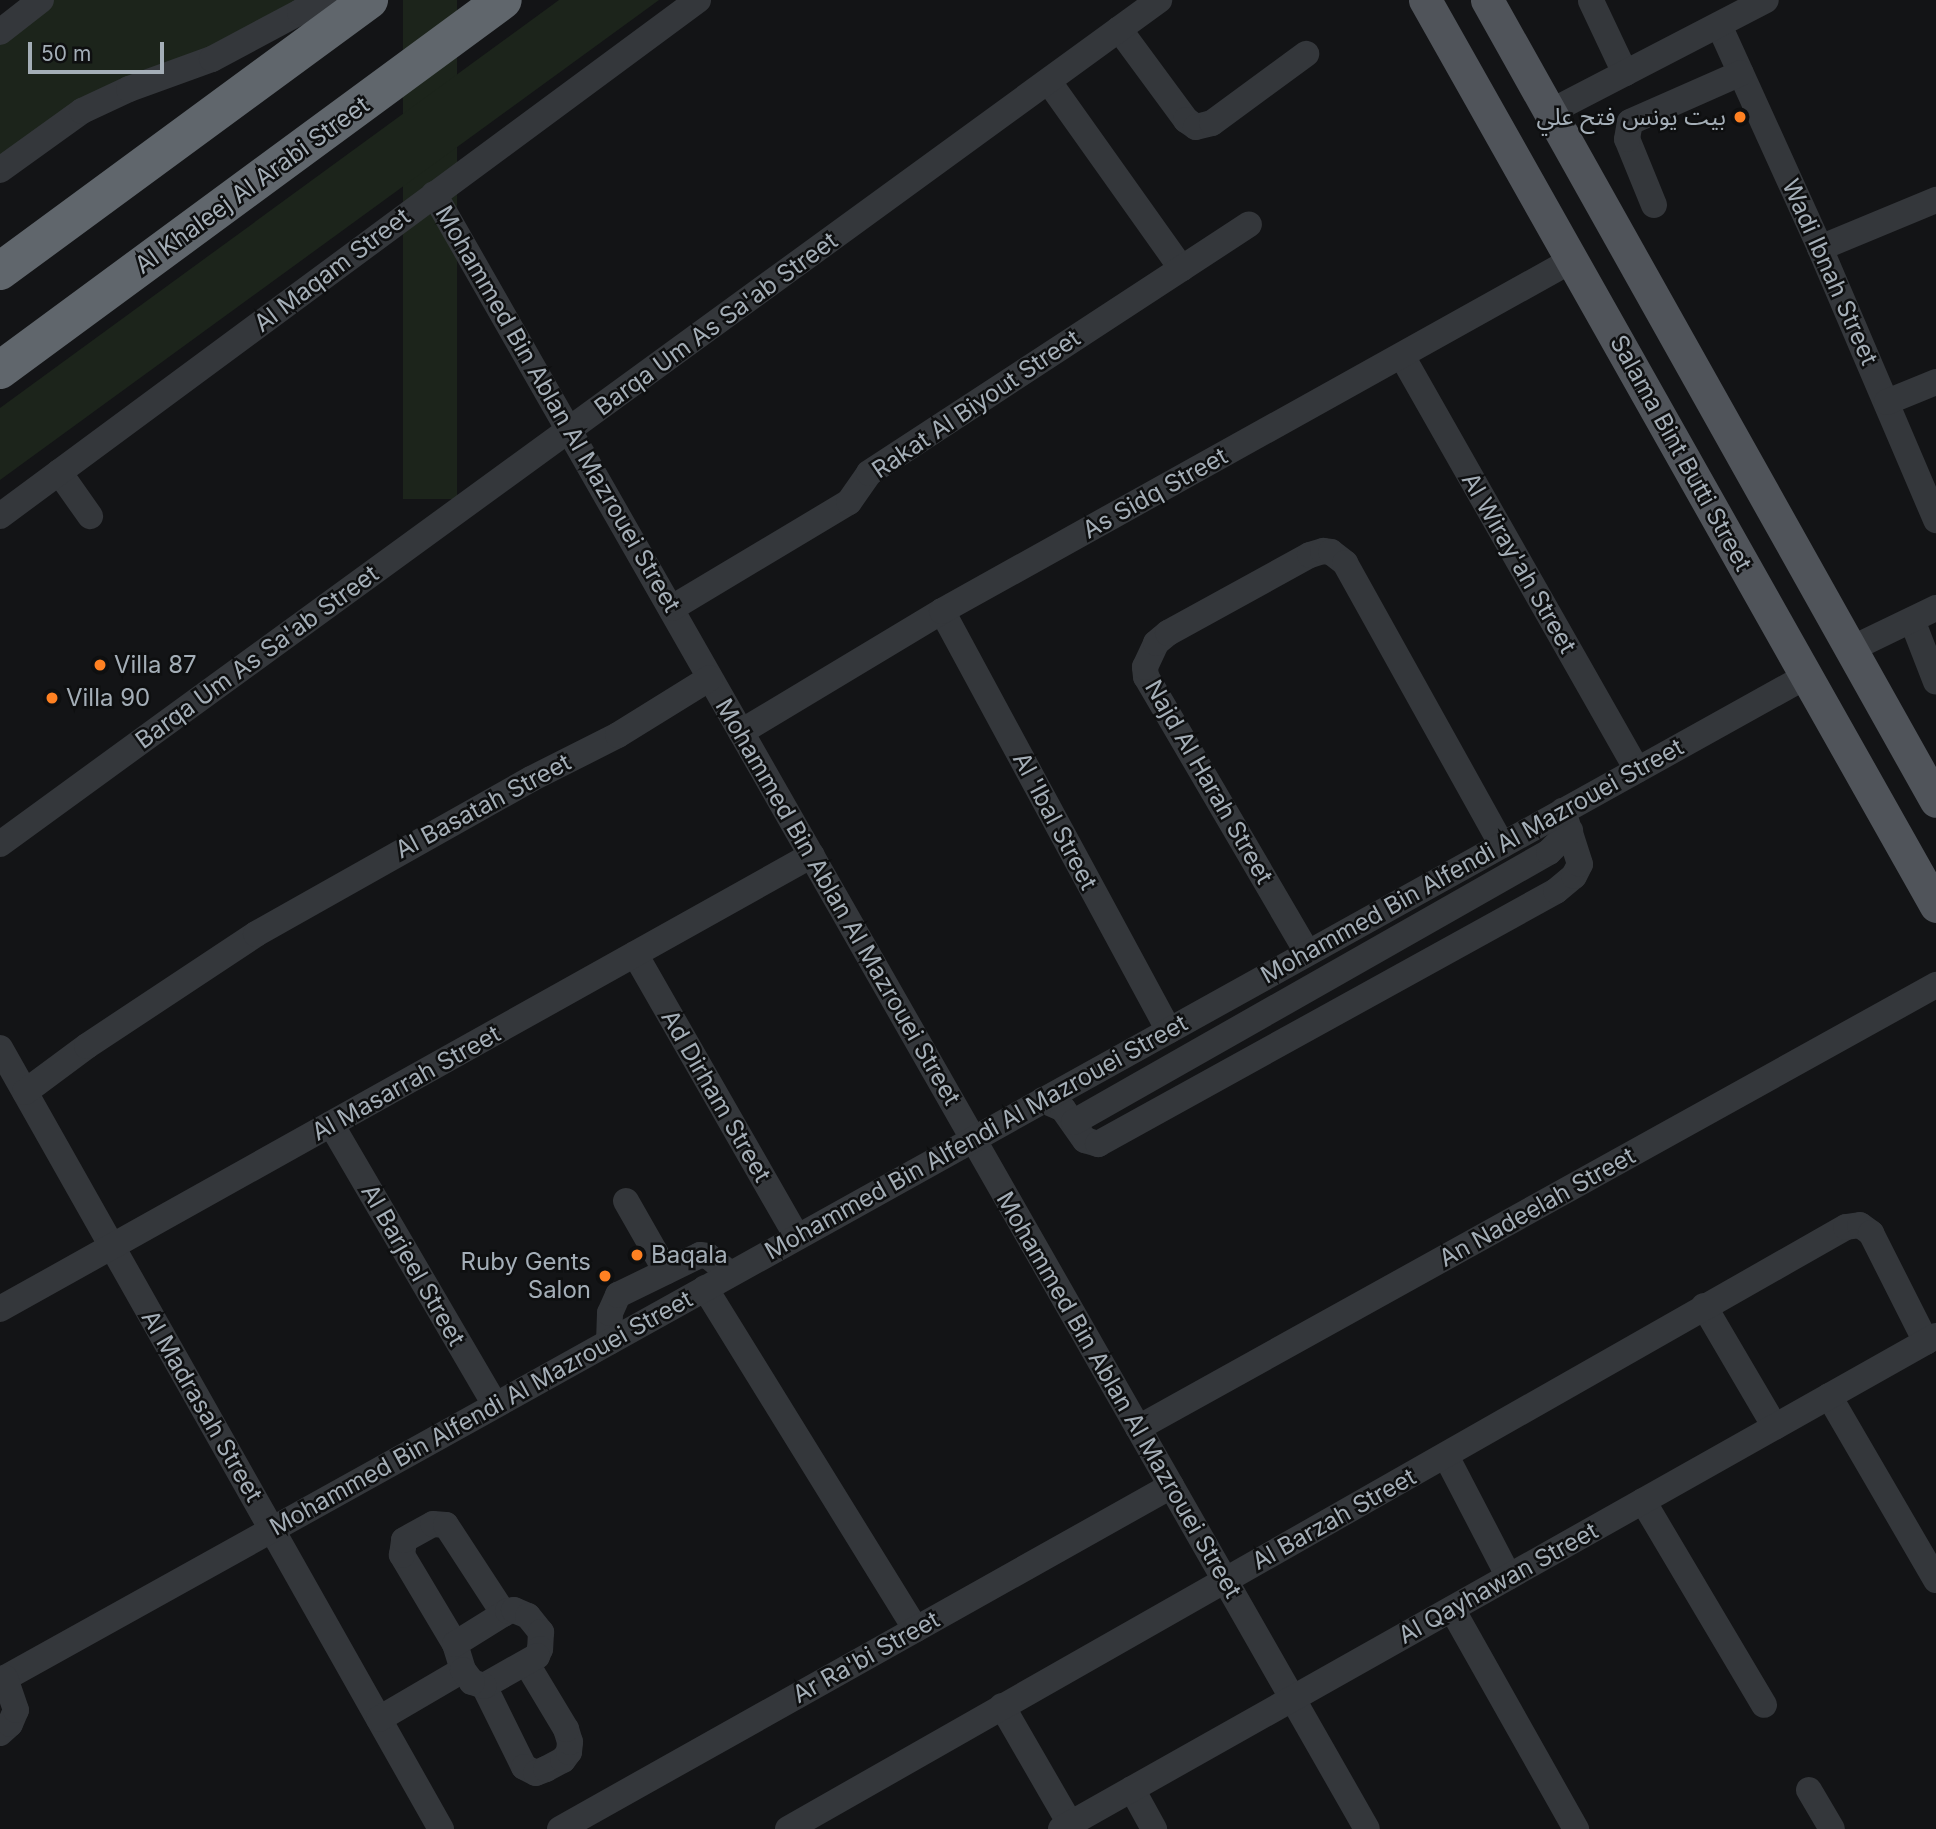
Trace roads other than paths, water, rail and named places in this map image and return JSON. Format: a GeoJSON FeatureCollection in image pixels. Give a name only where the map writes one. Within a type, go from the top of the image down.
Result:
{"type":"FeatureCollection","features":[{"type":"Feature","properties":{"kind":"highway"},"geometry":{"type":"LineString","coordinates":[[0,271],[369,0]]}},
{"type":"Feature","properties":{"kind":"highway","name":"Al Khaleej Al Arabi Street"},"geometry":{"type":"LineString","coordinates":[[0,370],[503,0]]}},
{"type":"Feature","properties":{"kind":"main road","name":"Salama Bint Butti Street"},"geometry":{"type":"LineString","coordinates":[[1425,0],[1936,906]]}},
{"type":"Feature","properties":{"kind":"main road"},"geometry":{"type":"LineString","coordinates":[[1487,0],[1936,801]]}},
{"type":"Feature","properties":{"kind":"main road"},"geometry":{"type":"LineString","coordinates":[[1686,463],[1696,435],[1708,424],[1721,423],[1733,439]]}},
{"type":"Feature","properties":{"kind":"street"},"geometry":{"type":"LineString","coordinates":[[0,32],[41,0]]}},
{"type":"Feature","properties":{"kind":"street"},"geometry":{"type":"LineString","coordinates":[[0,170],[100,102],[212,59],[300,12],[331,0]]}},
{"type":"Feature","properties":{"kind":"street","name":"Al Maqam Street"},"geometry":{"type":"LineString","coordinates":[[0,516],[698,0]]}},
{"type":"Feature","properties":{"kind":"street","name":"Barqa Um As Sa'ab Street"},"geometry":{"type":"LineString","coordinates":[[0,844],[1158,0]]}},
{"type":"Feature","properties":{"kind":"street"},"geometry":{"type":"LineString","coordinates":[[1550,112],[1766,0]]}},
{"type":"Feature","properties":{"kind":"street"},"geometry":{"type":"LineString","coordinates":[[1591,1],[1625,73]]}},
{"type":"Feature","properties":{"kind":"street","name":"Wadi Ibnah Street"},"geometry":{"type":"LineString","coordinates":[[1720,25],[1820,248],[1936,520]]}},
{"type":"Feature","properties":{"kind":"street"},"geometry":{"type":"LineString","coordinates":[[1119,29],[1186,120],[1195,127],[1212,123],[1307,54]]}},
{"type":"Feature","properties":{"kind":"street"},"geometry":{"type":"LineString","coordinates":[[1654,205],[1627,139],[1630,122],[1741,73]]}},
{"type":"Feature","properties":{"kind":"street"},"geometry":{"type":"LineString","coordinates":[[1049,82],[1182,269]]}},
{"type":"Feature","properties":{"kind":"street","name":"Mohammed Bin Ablan Al Mazrouei Street"},"geometry":{"type":"LineString","coordinates":[[434,194],[1367,1829]]}},
{"type":"Feature","properties":{"kind":"street"},"geometry":{"type":"LineString","coordinates":[[1820,248],[1936,200]]}},
{"type":"Feature","properties":{"kind":"street","name":"Rakat Al Biyout Street"},"geometry":{"type":"LineString","coordinates":[[672,608],[849,502],[872,471],[1249,224]]}},
{"type":"Feature","properties":{"kind":"street","name":"As Sidq Street"},"geometry":{"type":"LineString","coordinates":[[741,732],[942,611],[1572,260]]}},
{"type":"Feature","properties":{"kind":"street","name":"Al Wiray'ah Street"},"geometry":{"type":"LineString","coordinates":[[1402,356],[1637,770]]}},
{"type":"Feature","properties":{"kind":"street"},"geometry":{"type":"LineString","coordinates":[[1887,402],[1936,382]]}},
{"type":"Feature","properties":{"kind":"street"},"geometry":{"type":"LineString","coordinates":[[59,472],[90,516]]}},
{"type":"Feature","properties":{"kind":"street","name":"Najd Al Harah Street"},"geometry":{"type":"LineString","coordinates":[[1307,952],[1146,677],[1145,667],[1156,643],[1168,633],[1310,555],[1323,551],[1331,552],[1345,563],[1502,845]]}},
{"type":"Feature","properties":{"kind":"street"},"geometry":{"type":"LineString","coordinates":[[1851,649],[1936,608]]}},
{"type":"Feature","properties":{"kind":"street","name":"Al 'Ibal Street"},"geometry":{"type":"LineString","coordinates":[[942,611],[1169,1031]]}},
{"type":"Feature","properties":{"kind":"street"},"geometry":{"type":"LineString","coordinates":[[1912,620],[1930,649],[1936,682]]}},
{"type":"Feature","properties":{"kind":"street","name":"Mohammed Bin Alfendi Al Mazrouei Street"},"geometry":{"type":"LineString","coordinates":[[4,1690],[272,1530],[1307,952],[1502,845],[1566,821],[1637,770],[1806,676]]}},
{"type":"Feature","properties":{"kind":"street","name":"Al Basatah Street"},"geometry":{"type":"LineString","coordinates":[[25,1092],[87,1046],[256,934],[531,779],[618,735],[710,678]]}},
{"type":"Feature","properties":{"kind":"street"},"geometry":{"type":"LineString","coordinates":[[1074,1122],[1549,852],[1566,821]]}},
{"type":"Feature","properties":{"kind":"street"},"geometry":{"type":"LineString","coordinates":[[1043,1100],[1063,1109],[1085,1140],[1098,1144],[1556,891],[1570,881],[1580,864],[1566,821]]}},
{"type":"Feature","properties":{"kind":"street","name":"Al Masarrah Street"},"geometry":{"type":"LineString","coordinates":[[0,1309],[812,855]]}},
{"type":"Feature","properties":{"kind":"street","name":"Ad Dirham Street"},"geometry":{"type":"LineString","coordinates":[[635,954],[797,1237]]}},
{"type":"Feature","properties":{"kind":"street","name":"An Nadeelah Street"},"geometry":{"type":"LineString","coordinates":[[1138,1428],[1934,990]]}},
{"type":"Feature","properties":{"kind":"street","name":"Al Madrasah Street"},"geometry":{"type":"LineString","coordinates":[[0,1048],[441,1829]]}},
{"type":"Feature","properties":{"kind":"street","name":"Al Barjeel Street"},"geometry":{"type":"LineString","coordinates":[[331,1124],[495,1405]]}},
{"type":"Feature","properties":{"kind":"street"},"geometry":{"type":"LineString","coordinates":[[626,1201],[666,1271]]}},
{"type":"Feature","properties":{"kind":"street","name":"Al Barzah Street"},"geometry":{"type":"LineString","coordinates":[[788,1829],[1846,1227],[1860,1226],[1871,1233],[1931,1339]]}},
{"type":"Feature","properties":{"kind":"street"},"geometry":{"type":"LineString","coordinates":[[609,1342],[610,1313],[615,1299],[704,1254],[730,1274]]}},
{"type":"Feature","properties":{"kind":"street"},"geometry":{"type":"LineString","coordinates":[[705,1288],[916,1629]]}},
{"type":"Feature","properties":{"kind":"street"},"geometry":{"type":"LineString","coordinates":[[1704,1306],[1775,1427]]}},
{"type":"Feature","properties":{"kind":"street","name":"Al Qayhawan Street"},"geometry":{"type":"LineString","coordinates":[[1065,1826],[1931,1339]]}},
{"type":"Feature","properties":{"kind":"street"},"geometry":{"type":"LineString","coordinates":[[1829,1396],[1936,1580]]}},
{"type":"Feature","properties":{"kind":"street","name":"Al Barzah Street"},"geometry":{"type":"LineString","coordinates":[[1446,1456],[1509,1577]]}},
{"type":"Feature","properties":{"kind":"street","name":"Ar Ra'bi Street"},"geometry":{"type":"LineString","coordinates":[[560,1829],[1171,1486]]}},
{"type":"Feature","properties":{"kind":"street"},"geometry":{"type":"LineString","coordinates":[[1643,1501],[1764,1705]]}},
{"type":"Feature","properties":{"kind":"street"},"geometry":{"type":"LineString","coordinates":[[379,1719],[459,1657],[504,1614],[520,1611],[541,1632],[540,1649],[527,1664],[484,1686],[472,1682],[459,1657],[402,1555],[404,1541],[433,1524],[446,1525],[504,1614]]}},
{"type":"Feature","properties":{"kind":"street"},"geometry":{"type":"LineString","coordinates":[[1452,1609],[1576,1829]]}},
{"type":"Feature","properties":{"kind":"street"},"geometry":{"type":"LineString","coordinates":[[484,1686],[524,1768],[536,1773],[564,1760],[569,1752],[570,1742],[566,1729],[527,1664]]}},
{"type":"Feature","properties":{"kind":"street"},"geometry":{"type":"LineString","coordinates":[[0,1733],[14,1718],[16,1710],[4,1690]]}},
{"type":"Feature","properties":{"kind":"street"},"geometry":{"type":"LineString","coordinates":[[1003,1706],[1065,1826]]}},
{"type":"Feature","properties":{"kind":"street"},"geometry":{"type":"LineString","coordinates":[[1132,1789],[1154,1829]]}},
{"type":"Feature","properties":{"kind":"street"},"geometry":{"type":"LineString","coordinates":[[1809,1790],[1832,1829]]}},
{"type":"Feature","properties":{"kind":"place","name":"بيت يونس فتح علي"},"geometry":{"type":"Point","coordinates":[1740,117]}},
{"type":"Feature","properties":{"kind":"place","name":"Villa 87"},"geometry":{"type":"Point","coordinates":[100,665]}},
{"type":"Feature","properties":{"kind":"place","name":"Villa 90"},"geometry":{"type":"Point","coordinates":[52,698]}},
{"type":"Feature","properties":{"kind":"place","name":"Baqala"},"geometry":{"type":"Point","coordinates":[637,1255]}},
{"type":"Feature","properties":{"kind":"place","name":"Ruby Gents Salon"},"geometry":{"type":"Point","coordinates":[605,1276]}}]}
